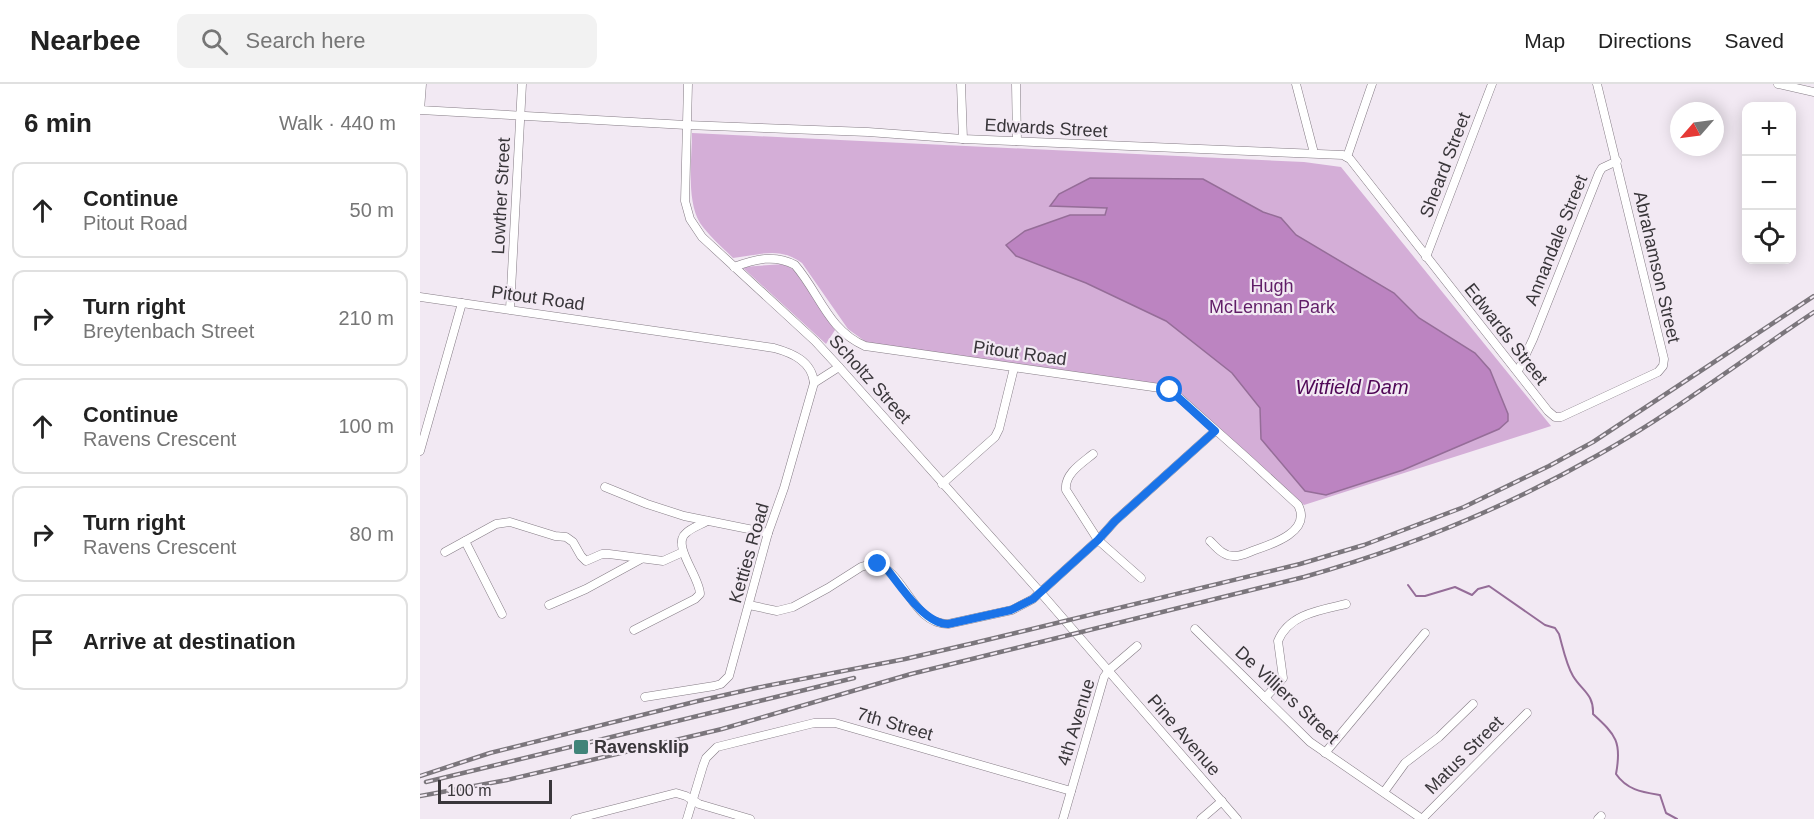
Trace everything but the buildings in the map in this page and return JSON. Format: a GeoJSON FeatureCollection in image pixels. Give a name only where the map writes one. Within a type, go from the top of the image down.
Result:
{"type":"FeatureCollection","features":[{"type":"Feature","properties":{"kind":"street"},"geometry":{"type":"LineString","coordinates":[[420,110],[422,84]]}},
{"type":"Feature","properties":{"kind":"street","name":"Lowther Street"},"geometry":{"type":"LineString","coordinates":[[510,309],[522,84]]}},
{"type":"Feature","properties":{"kind":"street","name":"Scholtz Street"},"geometry":{"type":"LineString","coordinates":[[688,84],[685,193],[688,214],[696,229],[707,243],[815,341],[839,366],[1109,670]]}},
{"type":"Feature","properties":{"kind":"street"},"geometry":{"type":"LineString","coordinates":[[961,84],[963,139]]}},
{"type":"Feature","properties":{"kind":"street"},"geometry":{"type":"LineString","coordinates":[[1016,84],[1017,141]]}},
{"type":"Feature","properties":{"kind":"street"},"geometry":{"type":"LineString","coordinates":[[1296,84],[1314,153]]}},
{"type":"Feature","properties":{"kind":"street"},"geometry":{"type":"LineString","coordinates":[[1347,157],[1372,84]]}},
{"type":"Feature","properties":{"kind":"street","name":"Sheard Street"},"geometry":{"type":"LineString","coordinates":[[1426,257],[1492,84]]}},
{"type":"Feature","properties":{"kind":"street","name":"Abrahamson Street"},"geometry":{"type":"LineString","coordinates":[[1548,411],[1555,417],[1569,414],[1658,372],[1663,366],[1664,359],[1597,84]]}},
{"type":"Feature","properties":{"kind":"street"},"geometry":{"type":"LineString","coordinates":[[1778,84],[1814,92]]}},
{"type":"Feature","properties":{"kind":"street","name":"Edwards Street"},"geometry":{"type":"LineString","coordinates":[[420,110],[686,125],[868,132],[963,139],[1314,153],[1347,157],[1548,411]]}},
{"type":"Feature","properties":{"kind":"street","name":"Annandale Street"},"geometry":{"type":"LineString","coordinates":[[1518,371],[1599,173],[1602,168],[1617,161]]}},
{"type":"Feature","properties":{"kind":"street","name":"Pitout Road"},"geometry":{"type":"LineString","coordinates":[[734,267],[775,258],[791,263],[797,268],[840,330],[866,346],[1167,389],[1173,392],[1298,505],[1301,511],[1299,523],[1286,538],[1275,544],[1237,556],[1230,556],[1210,541]]}},
{"type":"Feature","properties":{"kind":"street","name":"Pitout Road"},"geometry":{"type":"LineString","coordinates":[[420,297],[774,348],[789,352],[804,362],[813,373],[814,383]]}},
{"type":"Feature","properties":{"kind":"street"},"geometry":{"type":"LineString","coordinates":[[420,451],[462,303]]}},
{"type":"Feature","properties":{"kind":"street"},"geometry":{"type":"LineString","coordinates":[[814,383],[839,366]]}},
{"type":"Feature","properties":{"kind":"street"},"geometry":{"type":"LineString","coordinates":[[942,484],[995,437],[1014,368]]}},
{"type":"Feature","properties":{"kind":"street","name":"Ketties Road"},"geometry":{"type":"LineString","coordinates":[[645,697],[714,686],[724,681],[731,671],[768,533],[784,488],[814,383]]}},
{"type":"Feature","properties":{"kind":"street"},"geometry":{"type":"LineString","coordinates":[[749,605],[777,611],[793,607],[870,563],[886,568],[926,616],[939,623],[948,624],[1011,610],[1026,604],[1041,593],[1115,521],[1215,431]]}},
{"type":"Feature","properties":{"kind":"street"},"geometry":{"type":"LineString","coordinates":[[1093,454],[1069,475],[1065,483],[1071,499],[1098,540],[1141,578]]}},
{"type":"Feature","properties":{"kind":"street"},"geometry":{"type":"LineString","coordinates":[[605,487],[656,507],[707,522],[768,533]]}},
{"type":"Feature","properties":{"kind":"street"},"geometry":{"type":"LineString","coordinates":[[445,552],[496,524],[510,522],[555,536],[566,537],[573,542],[586,561],[602,554],[667,561],[683,552]]}},
{"type":"Feature","properties":{"kind":"street"},"geometry":{"type":"LineString","coordinates":[[634,630],[695,600],[700,594],[698,582],[681,543],[685,534],[707,522]]}},
{"type":"Feature","properties":{"kind":"street"},"geometry":{"type":"LineString","coordinates":[[465,541],[502,614]]}},
{"type":"Feature","properties":{"kind":"street"},"geometry":{"type":"LineString","coordinates":[[549,605],[586,589],[642,558]]}},
{"type":"Feature","properties":{"kind":"street"},"geometry":{"type":"LineString","coordinates":[[1265,698],[1283,678],[1278,641],[1280,636],[1303,615],[1346,604]]}},
{"type":"Feature","properties":{"kind":"street","name":"De Villiers Street"},"geometry":{"type":"LineString","coordinates":[[1195,629],[1298,731],[1325,753],[1422,819]]}},
{"type":"Feature","properties":{"kind":"street"},"geometry":{"type":"LineString","coordinates":[[1325,753],[1425,633]]}},
{"type":"Feature","properties":{"kind":"street","name":"4th Avenue"},"geometry":{"type":"LineString","coordinates":[[1063,819],[1100,686],[1109,670],[1137,646]]}},
{"type":"Feature","properties":{"kind":"street","name":"Pine Avenue"},"geometry":{"type":"LineString","coordinates":[[1109,670],[1237,819]]}},
{"type":"Feature","properties":{"kind":"street"},"geometry":{"type":"LineString","coordinates":[[1384,792],[1405,763],[1439,737],[1473,704]]}},
{"type":"Feature","properties":{"kind":"street","name":"Matus Street"},"geometry":{"type":"LineString","coordinates":[[1422,819],[1527,713]]}},
{"type":"Feature","properties":{"kind":"street","name":"7th Street"},"geometry":{"type":"LineString","coordinates":[[692,800],[703,766],[711,751],[725,744],[814,723],[835,723],[1071,791]]}},
{"type":"Feature","properties":{"kind":"street"},"geometry":{"type":"LineString","coordinates":[[575,819],[676,793],[707,807],[750,819]]}},
{"type":"Feature","properties":{"kind":"street"},"geometry":{"type":"LineString","coordinates":[[687,819],[692,800]]}},
{"type":"Feature","properties":{"kind":"street"},"geometry":{"type":"LineString","coordinates":[[1201,819],[1222,801]]}},
{"type":"Feature","properties":{"kind":"green space","name":"Hugh McLennan Park"},"geometry":{"type":"Polygon","coordinates":[[[692,133],[1304,162],[1341,167],[1551,426],[1304,505],[1170,387],[870,345],[848,329],[802,263],[777,253],[733,258],[707,232],[696,214],[691,191],[692,133]]]}},
{"type":"Feature","properties":{"kind":"green space"},"geometry":{"type":"Polygon","coordinates":[[[784,264],[794,270],[835,330],[826,344],[742,267],[784,264]]]}},
{"type":"Feature","properties":{"kind":"water","name":"Witfield Dam"},"geometry":{"type":"Polygon","coordinates":[[[1090,178],[1203,179],[1263,212],[1281,218],[1296,235],[1394,293],[1419,318],[1475,353],[1490,370],[1508,414],[1508,421],[1499,429],[1403,470],[1326,495],[1305,491],[1261,439],[1260,408],[1232,373],[1166,321],[1086,283],[1016,256],[1006,245],[1025,231],[1070,215],[1105,215],[1107,208],[1050,206],[1059,194],[1090,178]]]}},
{"type":"Feature","properties":{"kind":"waterway"},"geometry":{"type":"LineString","coordinates":[[1408,585],[1416,596],[1425,596],[1455,587],[1472,595],[1478,589],[1489,586],[1545,625],[1555,628],[1571,671],[1592,702],[1593,714],[1615,740],[1618,754],[1616,774],[1630,787],[1660,795],[1666,813],[1677,819]]}},
{"type":"Feature","properties":{"kind":"railway"},"geometry":{"type":"LineString","coordinates":[[420,776],[490,753],[698,701],[974,643],[1300,564],[1364,545],[1464,507],[1593,442],[1814,296]]}},
{"type":"Feature","properties":{"kind":"railway"},"geometry":{"type":"LineString","coordinates":[[420,796],[507,780],[722,729],[911,674],[1304,577],[1418,540],[1527,492],[1626,439],[1814,312]]}},
{"type":"Feature","properties":{"kind":"railway"},"geometry":{"type":"LineString","coordinates":[[426,782],[854,678]]}},
{"type":"Feature","properties":{"kind":"place","name":"Ravensklip"},"geometry":{"type":"Point","coordinates":[581,747]}},
{"type":"Feature","properties":{"kind":"route"},"geometry":{"type":"LineString","coordinates":[[878,564],[886,568],[926,616],[939,623],[948,624],[1011,610],[1033,599],[1215,431],[1170,390]]}}]}
